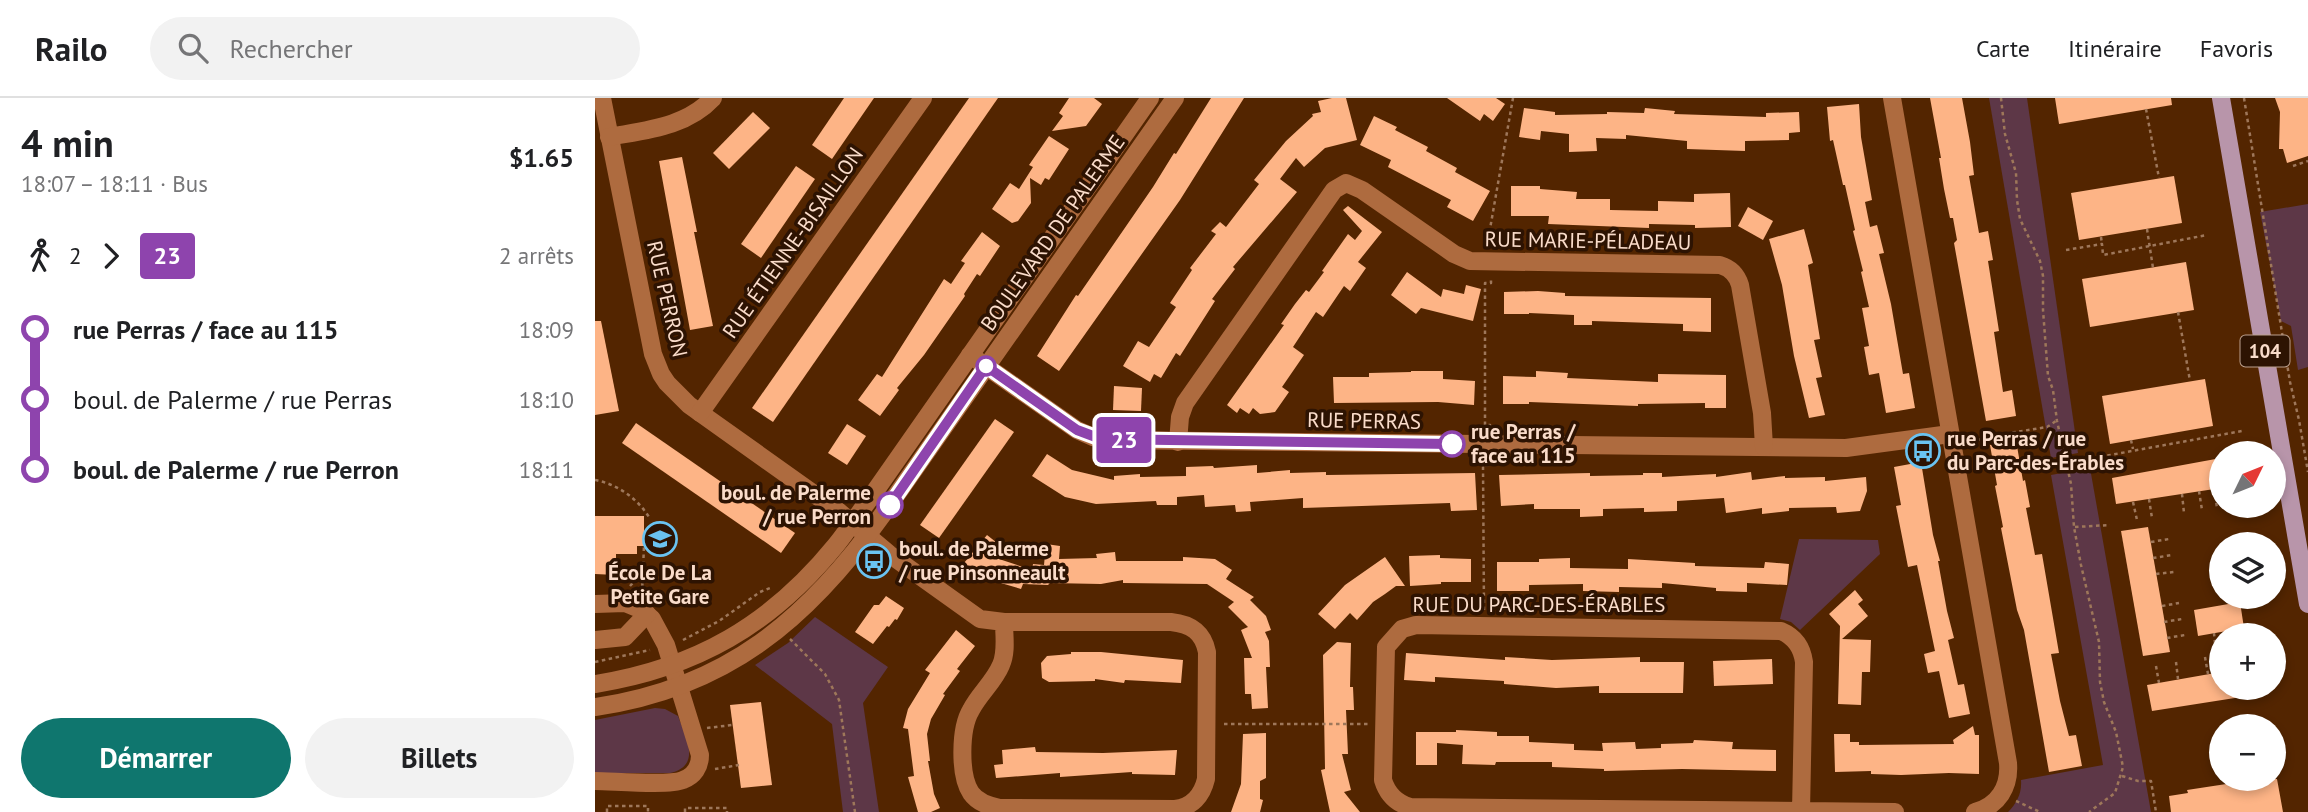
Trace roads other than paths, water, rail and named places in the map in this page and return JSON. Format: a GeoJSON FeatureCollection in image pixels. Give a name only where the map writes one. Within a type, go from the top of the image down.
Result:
{"type":"FeatureCollection","features":[{"type":"Feature","properties":{"kind":"main road","name":"104"},"geometry":{"type":"LineString","coordinates":[[2221,98],[2308,604]]}},
{"type":"Feature","properties":{"kind":"street","name":"RUE PERRON"},"geometry":{"type":"LineString","coordinates":[[601,98],[656,363],[667,383],[701,413],[852,523],[889,554],[981,619],[1004,622],[1171,622],[1189,625],[1195,629],[1207,652],[1206,779],[1198,797],[1184,807],[1174,809],[999,807],[972,795],[967,783],[962,748],[963,734],[971,709],[1001,666],[1005,648],[1004,622]]}},
{"type":"Feature","properties":{"kind":"street"},"geometry":{"type":"LineString","coordinates":[[609,137],[679,122],[701,110],[713,98]]}},
{"type":"Feature","properties":{"kind":"street","name":"RUE ÉTIENNE-BISAILLON"},"geometry":{"type":"LineString","coordinates":[[701,413],[923,98]]}},
{"type":"Feature","properties":{"kind":"street","name":"BOULEVARD DE PALERME"},"geometry":{"type":"LineString","coordinates":[[595,684],[672,666],[730,639],[787,597],[830,552],[1150,98]]}},
{"type":"Feature","properties":{"kind":"street","name":"BOULEVARD DE PALERME"},"geometry":{"type":"LineString","coordinates":[[595,706],[678,687],[727,664],[775,634],[825,586],[868,536],[1175,98]]}},
{"type":"Feature","properties":{"kind":"street"},"geometry":{"type":"LineString","coordinates":[[1892,98],[1956,436],[2008,763],[2008,780],[2001,794],[1990,805],[1975,812]]}},
{"type":"Feature","properties":{"kind":"street","name":"RUE MARIE-PÉLADEAU"},"geometry":{"type":"LineString","coordinates":[[1178,442],[1180,417],[1185,403],[1334,190],[1346,183],[1356,187],[1454,254],[1470,261],[1726,267],[1736,276],[1739,285],[1762,413],[1765,447]]}},
{"type":"Feature","properties":{"kind":"street","name":"RUE PERRAS"},"geometry":{"type":"LineString","coordinates":[[970,355],[1085,434],[1111,440],[1862,447],[1956,436]]}},
{"type":"Feature","properties":{"kind":"street"},"geometry":{"type":"LineString","coordinates":[[595,604],[625,604],[636,607],[647,614],[659,629],[700,755],[700,763],[694,774],[679,782],[595,781]]}},
{"type":"Feature","properties":{"kind":"street"},"geometry":{"type":"LineString","coordinates":[[595,640],[625,637],[647,614]]}},
{"type":"Feature","properties":{"kind":"street","name":"RUE DU PARC-DES-ÉRABLES"},"geometry":{"type":"LineString","coordinates":[[1801,811],[1804,662],[1795,640],[1781,631],[1416,625],[1402,629],[1386,647],[1383,780],[1392,797],[1405,806],[1801,811],[1895,812]]}},
{"type":"Feature","properties":{"kind":"place","name":"rue Perras / face au 115"},"geometry":{"type":"Point","coordinates":[1452,444]}},
{"type":"Feature","properties":{"kind":"place","name":"rue Perras / rue du Parc-des-Érables"},"geometry":{"type":"Point","coordinates":[1923,451]}},
{"type":"Feature","properties":{"kind":"place","name":"boul. de Palerme / rue Perron"},"geometry":{"type":"Point","coordinates":[890,505]}},
{"type":"Feature","properties":{"kind":"place","name":"École De La Petite Gare"},"geometry":{"type":"Point","coordinates":[660,539]}},
{"type":"Feature","properties":{"kind":"place","name":"boul. de Palerme / rue Pinsonneault"},"geometry":{"type":"Point","coordinates":[874,561]}}]}
